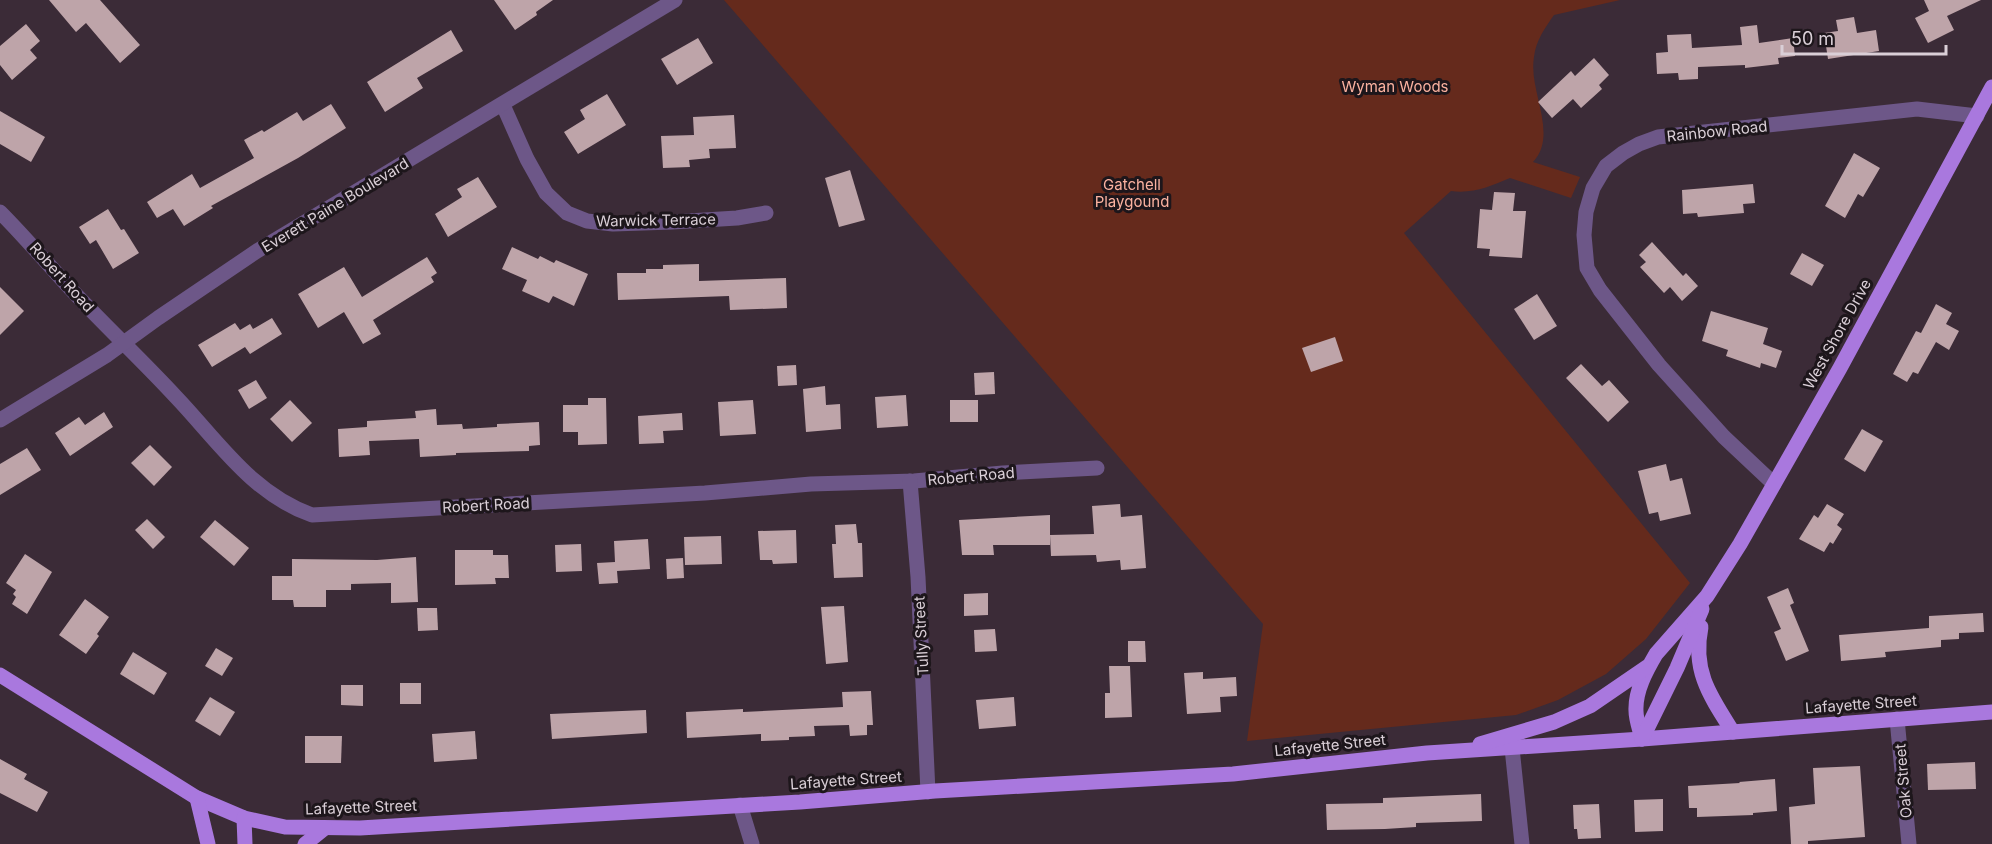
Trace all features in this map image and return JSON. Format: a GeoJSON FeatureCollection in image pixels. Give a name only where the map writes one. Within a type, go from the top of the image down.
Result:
{"type":"FeatureCollection","features":[{"type":"Feature","properties":{"kind":"main road","name":"West Shore Drive"},"geometry":{"type":"LineString","coordinates":[[1642,739],[1636,711],[1637,694],[1650,665],[1656,654],[1707,596],[1740,544],[1932,201],[1992,87]]}},
{"type":"Feature","properties":{"kind":"main road","name":"West Shore Drive"},"geometry":{"type":"LineString","coordinates":[[1642,739],[1677,668],[1707,596]]}},
{"type":"Feature","properties":{"kind":"main road"},"geometry":{"type":"LineString","coordinates":[[1707,596],[1698,641],[1700,672],[1713,701],[1733,732]]}},
{"type":"Feature","properties":{"kind":"main road"},"geometry":{"type":"LineString","coordinates":[[1447,752],[1554,722],[1590,706],[1650,665]]}},
{"type":"Feature","properties":{"kind":"main road","name":"Lafayette Street"},"geometry":{"type":"LineString","coordinates":[[0,675],[197,798],[244,818],[285,827],[325,828],[360,828],[740,806],[1233,774],[1447,752],[1992,712]]}},
{"type":"Feature","properties":{"kind":"main road"},"geometry":{"type":"LineString","coordinates":[[197,798],[208,844]]}},
{"type":"Feature","properties":{"kind":"main road"},"geometry":{"type":"LineString","coordinates":[[244,818],[245,844]]}},
{"type":"Feature","properties":{"kind":"main road"},"geometry":{"type":"LineString","coordinates":[[305,844],[325,828]]}},
{"type":"Feature","properties":{"kind":"street","name":"Everett Paine Boulevard"},"geometry":{"type":"LineString","coordinates":[[0,420],[123,343],[257,251],[675,0]]}},
{"type":"Feature","properties":{"kind":"street","name":"Warwick Terrace"},"geometry":{"type":"LineString","coordinates":[[503,105],[527,159],[546,193],[567,213],[588,221],[614,224],[737,218],[766,213]]}},
{"type":"Feature","properties":{"kind":"street","name":"Rainbow Road"},"geometry":{"type":"LineString","coordinates":[[1774,484],[1724,437],[1659,365],[1600,290],[1587,268],[1584,235],[1586,212],[1593,188],[1606,166],[1639,144],[1658,137],[1917,110],[1977,116]]}},
{"type":"Feature","properties":{"kind":"street","name":"Robert Road"},"geometry":{"type":"LineString","coordinates":[[0,212],[250,478],[292,508],[312,515],[705,493],[811,484],[910,481],[1097,468]]}},
{"type":"Feature","properties":{"kind":"street","name":"Tully Street"},"geometry":{"type":"LineString","coordinates":[[910,481],[918,577],[928,792]]}},
{"type":"Feature","properties":{"kind":"street","name":"Oak Street"},"geometry":{"type":"LineString","coordinates":[[1897,719],[1909,844]]}},
{"type":"Feature","properties":{"kind":"street"},"geometry":{"type":"LineString","coordinates":[[1512,748],[1522,844]]}},
{"type":"Feature","properties":{"kind":"street"},"geometry":{"type":"LineString","coordinates":[[740,806],[752,844]]}},
{"type":"Feature","properties":{"kind":"green space","name":"Gatchell Playgound"},"geometry":{"type":"Polygon","coordinates":[[[724,0],[1620,0],[1554,15],[1541,34],[1535,51],[1533,70],[1543,125],[1543,139],[1540,151],[1533,162],[1580,177],[1571,198],[1510,178],[1474,190],[1451,191],[1404,233],[1690,583],[1646,639],[1606,674],[1558,700],[1516,715],[1247,741],[1263,624],[724,0]]]}},
{"type":"Feature","properties":{"kind":"building"},"geometry":{"type":"Polygon","coordinates":[[[49,0],[100,0],[140,45],[120,63],[86,23],[76,32],[49,0]]]}},
{"type":"Feature","properties":{"kind":"building"},"geometry":{"type":"Polygon","coordinates":[[[494,0],[553,0],[536,12],[537,15],[515,30],[494,0]]]}},
{"type":"Feature","properties":{"kind":"building"},"geometry":{"type":"Polygon","coordinates":[[[1924,0],[1981,0],[1947,16],[1954,30],[1928,43],[1915,18],[1929,11],[1924,0]]]}},
{"type":"Feature","properties":{"kind":"building"},"geometry":{"type":"Polygon","coordinates":[[[1854,17],[1857,33],[1876,30],[1879,51],[1828,59],[1824,33],[1838,31],[1836,20],[1854,17]]]}},
{"type":"Feature","properties":{"kind":"building"},"geometry":{"type":"Polygon","coordinates":[[[26,24],[40,41],[30,50],[37,58],[12,80],[0,65],[0,46],[26,24]]]}},
{"type":"Feature","properties":{"kind":"building"},"geometry":{"type":"Polygon","coordinates":[[[1757,25],[1759,43],[1793,38],[1795,56],[1778,58],[1779,64],[1745,68],[1745,65],[1698,67],[1698,79],[1679,80],[1678,73],[1657,74],[1656,53],[1668,52],[1667,35],[1691,34],[1692,48],[1742,45],[1740,27],[1757,25]]]}},
{"type":"Feature","properties":{"kind":"building"},"geometry":{"type":"Polygon","coordinates":[[[451,30],[463,51],[417,78],[423,88],[385,112],[367,82],[451,30]]]}},
{"type":"Feature","properties":{"kind":"building"},"geometry":{"type":"Polygon","coordinates":[[[698,38],[713,63],[677,85],[661,59],[698,38]]]}},
{"type":"Feature","properties":{"kind":"building"},"geometry":{"type":"Polygon","coordinates":[[[1594,58],[1609,75],[1599,85],[1602,89],[1581,108],[1573,99],[1552,118],[1538,102],[1571,71],[1575,76],[1594,58]]]}},
{"type":"Feature","properties":{"kind":"building"},"geometry":{"type":"Polygon","coordinates":[[[607,94],[626,125],[578,154],[564,132],[585,119],[580,110],[607,94]]]}},
{"type":"Feature","properties":{"kind":"building"},"geometry":{"type":"Polygon","coordinates":[[[331,104],[346,128],[298,158],[211,206],[213,208],[184,226],[173,209],[157,218],[147,202],[192,174],[200,188],[254,158],[244,140],[262,130],[264,132],[297,112],[303,121],[331,104]]]}},
{"type":"Feature","properties":{"kind":"building"},"geometry":{"type":"Polygon","coordinates":[[[0,111],[45,137],[31,162],[0,144],[0,111]]]}},
{"type":"Feature","properties":{"kind":"building"},"geometry":{"type":"Polygon","coordinates":[[[734,115],[736,148],[709,149],[710,158],[689,160],[690,167],[663,168],[661,136],[694,135],[693,117],[734,115]]]}},
{"type":"Feature","properties":{"kind":"building"},"geometry":{"type":"Polygon","coordinates":[[[1854,153],[1880,168],[1863,197],[1858,194],[1845,218],[1825,206],[1854,153]]]}},
{"type":"Feature","properties":{"kind":"building"},"geometry":{"type":"Polygon","coordinates":[[[850,170],[865,220],[839,227],[825,178],[850,170]]]}},
{"type":"Feature","properties":{"kind":"building"},"geometry":{"type":"Polygon","coordinates":[[[478,177],[497,207],[448,237],[435,214],[462,197],[457,189],[478,177]]]}},
{"type":"Feature","properties":{"kind":"building"},"geometry":{"type":"Polygon","coordinates":[[[1753,184],[1755,203],[1743,204],[1744,213],[1698,217],[1697,213],[1683,214],[1682,190],[1753,184]]]}},
{"type":"Feature","properties":{"kind":"building"},"geometry":{"type":"Polygon","coordinates":[[[1494,192],[1515,193],[1513,211],[1526,211],[1522,258],[1489,256],[1490,249],[1477,248],[1480,209],[1492,210],[1494,192]]]}},
{"type":"Feature","properties":{"kind":"building"},"geometry":{"type":"Polygon","coordinates":[[[108,209],[139,253],[113,269],[96,240],[90,244],[79,227],[108,209]]]}},
{"type":"Feature","properties":{"kind":"building"},"geometry":{"type":"Polygon","coordinates":[[[1652,242],[1683,276],[1686,273],[1698,286],[1682,301],[1670,287],[1664,293],[1640,267],[1646,262],[1639,255],[1652,242]]]}},
{"type":"Feature","properties":{"kind":"building"},"geometry":{"type":"Polygon","coordinates":[[[512,247],[538,259],[540,256],[554,263],[556,260],[588,274],[574,306],[553,296],[549,303],[522,291],[527,280],[502,269],[512,247]]]}},
{"type":"Feature","properties":{"kind":"building"},"geometry":{"type":"Polygon","coordinates":[[[1802,253],[1824,265],[1812,286],[1790,274],[1802,253]]]}},
{"type":"Feature","properties":{"kind":"building"},"geometry":{"type":"Polygon","coordinates":[[[427,257],[437,273],[431,277],[434,282],[373,320],[381,334],[363,344],[344,312],[318,328],[298,294],[344,267],[362,297],[427,257]]]}},
{"type":"Feature","properties":{"kind":"building"},"geometry":{"type":"Polygon","coordinates":[[[699,264],[699,281],[786,278],[787,308],[730,310],[729,296],[618,300],[617,273],[646,273],[646,269],[663,269],[663,265],[699,264]]]}},
{"type":"Feature","properties":{"kind":"building"},"geometry":{"type":"Polygon","coordinates":[[[0,287],[24,311],[0,335],[0,287]]]}},
{"type":"Feature","properties":{"kind":"building"},"geometry":{"type":"Polygon","coordinates":[[[1537,294],[1557,326],[1534,340],[1514,309],[1537,294]]]}},
{"type":"Feature","properties":{"kind":"building"},"geometry":{"type":"Polygon","coordinates":[[[1936,304],[1952,313],[1946,324],[1959,331],[1949,350],[1936,342],[1918,374],[1913,372],[1907,382],[1893,374],[1916,331],[1921,333],[1936,304]]]}},
{"type":"Feature","properties":{"kind":"building"},"geometry":{"type":"Polygon","coordinates":[[[1711,311],[1768,328],[1763,344],[1782,351],[1776,368],[1761,363],[1760,368],[1726,356],[1728,350],[1702,341],[1711,311]]]}},
{"type":"Feature","properties":{"kind":"building"},"geometry":{"type":"Polygon","coordinates":[[[272,318],[282,334],[250,354],[245,347],[212,367],[198,345],[235,323],[240,330],[250,324],[253,329],[272,318]]]}},
{"type":"Feature","properties":{"kind":"building"},"geometry":{"type":"Polygon","coordinates":[[[1335,337],[1343,361],[1311,372],[1302,348],[1335,337]]]}},
{"type":"Feature","properties":{"kind":"building"},"geometry":{"type":"Polygon","coordinates":[[[1581,364],[1602,386],[1609,380],[1629,402],[1608,422],[1566,378],[1581,364]]]}},
{"type":"Feature","properties":{"kind":"building"},"geometry":{"type":"Polygon","coordinates":[[[796,365],[797,385],[778,386],[777,366],[796,365]]]}},
{"type":"Feature","properties":{"kind":"building"},"geometry":{"type":"Polygon","coordinates":[[[994,372],[995,394],[975,395],[974,373],[994,372]]]}},
{"type":"Feature","properties":{"kind":"building"},"geometry":{"type":"Polygon","coordinates":[[[256,380],[267,398],[249,409],[238,390],[256,380]]]}},
{"type":"Feature","properties":{"kind":"building"},"geometry":{"type":"Polygon","coordinates":[[[825,386],[826,405],[840,404],[841,429],[806,432],[803,389],[825,386]]]}},
{"type":"Feature","properties":{"kind":"building"},"geometry":{"type":"Polygon","coordinates":[[[906,395],[908,426],[877,428],[875,397],[906,395]]]}},
{"type":"Feature","properties":{"kind":"building"},"geometry":{"type":"Polygon","coordinates":[[[588,398],[606,398],[607,444],[578,445],[578,432],[563,432],[563,405],[588,405],[588,398]]]}},
{"type":"Feature","properties":{"kind":"building"},"geometry":{"type":"Polygon","coordinates":[[[290,400],[312,423],[292,442],[270,419],[290,400]]]}},
{"type":"Feature","properties":{"kind":"building"},"geometry":{"type":"Polygon","coordinates":[[[753,400],[756,434],[720,436],[718,402],[753,400]]]}},
{"type":"Feature","properties":{"kind":"building"},"geometry":{"type":"Polygon","coordinates":[[[950,400],[978,400],[978,422],[950,422],[950,400]]]}},
{"type":"Feature","properties":{"kind":"building"},"geometry":{"type":"Polygon","coordinates":[[[436,409],[437,425],[462,424],[463,429],[497,427],[497,424],[539,422],[540,445],[529,446],[529,451],[456,453],[456,455],[420,457],[419,439],[369,441],[370,455],[339,457],[338,429],[367,427],[367,421],[416,418],[415,411],[436,409]]]}},
{"type":"Feature","properties":{"kind":"building"},"geometry":{"type":"Polygon","coordinates":[[[104,412],[113,427],[70,456],[55,433],[79,417],[85,425],[104,412]]]}},
{"type":"Feature","properties":{"kind":"building"},"geometry":{"type":"Polygon","coordinates":[[[682,413],[683,430],[663,431],[664,443],[639,444],[638,416],[682,413]]]}},
{"type":"Feature","properties":{"kind":"building"},"geometry":{"type":"Polygon","coordinates":[[[1862,429],[1883,441],[1865,472],[1844,459],[1862,429]]]}},
{"type":"Feature","properties":{"kind":"building"},"geometry":{"type":"Polygon","coordinates":[[[150,445],[172,467],[154,486],[131,463],[150,445]]]}},
{"type":"Feature","properties":{"kind":"building"},"geometry":{"type":"Polygon","coordinates":[[[27,448],[41,470],[0,495],[0,464],[27,448]]]}},
{"type":"Feature","properties":{"kind":"building"},"geometry":{"type":"Polygon","coordinates":[[[1666,464],[1670,481],[1682,478],[1691,514],[1660,521],[1658,512],[1649,514],[1638,471],[1666,464]]]}},
{"type":"Feature","properties":{"kind":"building"},"geometry":{"type":"Polygon","coordinates":[[[1120,504],[1121,517],[1142,515],[1146,568],[1121,570],[1120,560],[1097,562],[1096,555],[1051,556],[1050,535],[1094,534],[1092,506],[1120,504]]]}},
{"type":"Feature","properties":{"kind":"building"},"geometry":{"type":"Polygon","coordinates":[[[1827,504],[1844,514],[1837,525],[1842,529],[1833,544],[1830,542],[1824,552],[1799,539],[1814,515],[1818,518],[1827,504]]]}},
{"type":"Feature","properties":{"kind":"building"},"geometry":{"type":"Polygon","coordinates":[[[1050,515],[1050,545],[993,545],[994,555],[962,555],[959,520],[1050,515]]]}},
{"type":"Feature","properties":{"kind":"building"},"geometry":{"type":"Polygon","coordinates":[[[147,519],[165,537],[153,549],[135,530],[147,519]]]}},
{"type":"Feature","properties":{"kind":"building"},"geometry":{"type":"Polygon","coordinates":[[[215,520],[249,548],[234,566],[200,537],[215,520]]]}},
{"type":"Feature","properties":{"kind":"building"},"geometry":{"type":"Polygon","coordinates":[[[856,524],[858,543],[862,543],[863,577],[834,578],[832,544],[836,544],[835,525],[856,524]]]}},
{"type":"Feature","properties":{"kind":"building"},"geometry":{"type":"Polygon","coordinates":[[[796,530],[797,563],[773,564],[772,560],[760,560],[758,531],[796,530]]]}},
{"type":"Feature","properties":{"kind":"building"},"geometry":{"type":"Polygon","coordinates":[[[721,536],[722,564],[685,565],[684,537],[721,536]]]}},
{"type":"Feature","properties":{"kind":"building"},"geometry":{"type":"Polygon","coordinates":[[[648,539],[650,569],[617,571],[618,583],[599,584],[597,563],[615,562],[614,541],[648,539]]]}},
{"type":"Feature","properties":{"kind":"building"},"geometry":{"type":"Polygon","coordinates":[[[581,544],[582,571],[556,572],[555,545],[581,544]]]}},
{"type":"Feature","properties":{"kind":"building"},"geometry":{"type":"Polygon","coordinates":[[[455,550],[493,550],[493,555],[508,555],[509,578],[495,578],[496,584],[455,585],[455,550]]]}},
{"type":"Feature","properties":{"kind":"building"},"geometry":{"type":"Polygon","coordinates":[[[25,554],[52,572],[27,614],[12,604],[16,597],[13,594],[16,590],[6,583],[25,554]]]}},
{"type":"Feature","properties":{"kind":"building"},"geometry":{"type":"Polygon","coordinates":[[[416,557],[418,602],[391,603],[391,583],[351,584],[351,590],[326,590],[326,607],[294,607],[293,600],[272,600],[272,576],[292,576],[292,559],[377,560],[416,557]]]}},
{"type":"Feature","properties":{"kind":"building"},"geometry":{"type":"Polygon","coordinates":[[[683,558],[684,578],[667,579],[666,559],[683,558]]]}},
{"type":"Feature","properties":{"kind":"building"},"geometry":{"type":"Polygon","coordinates":[[[1788,588],[1794,603],[1790,605],[1809,651],[1786,661],[1774,632],[1781,629],[1767,597],[1788,588]]]}},
{"type":"Feature","properties":{"kind":"building"},"geometry":{"type":"Polygon","coordinates":[[[988,593],[988,615],[964,616],[964,594],[988,593]]]}},
{"type":"Feature","properties":{"kind":"building"},"geometry":{"type":"Polygon","coordinates":[[[85,599],[109,617],[86,654],[59,635],[85,599]]]}},
{"type":"Feature","properties":{"kind":"building"},"geometry":{"type":"Polygon","coordinates":[[[844,606],[848,662],[826,664],[821,607],[844,606]]]}},
{"type":"Feature","properties":{"kind":"building"},"geometry":{"type":"Polygon","coordinates":[[[417,608],[437,608],[438,630],[418,631],[417,608]]]}},
{"type":"Feature","properties":{"kind":"building"},"geometry":{"type":"Polygon","coordinates":[[[1983,613],[1984,632],[1959,633],[1959,639],[1941,640],[1941,647],[1885,652],[1886,657],[1841,661],[1839,635],[1929,628],[1929,616],[1983,613]]]}},
{"type":"Feature","properties":{"kind":"building"},"geometry":{"type":"Polygon","coordinates":[[[995,629],[997,651],[975,652],[974,630],[995,629]]]}},
{"type":"Feature","properties":{"kind":"building"},"geometry":{"type":"Polygon","coordinates":[[[1128,641],[1145,641],[1146,662],[1128,662],[1128,641]]]}},
{"type":"Feature","properties":{"kind":"building"},"geometry":{"type":"Polygon","coordinates":[[[216,648],[233,658],[222,676],[205,666],[216,648]]]}},
{"type":"Feature","properties":{"kind":"building"},"geometry":{"type":"Polygon","coordinates":[[[133,652],[167,673],[154,695],[120,674],[133,652]]]}},
{"type":"Feature","properties":{"kind":"building"},"geometry":{"type":"Polygon","coordinates":[[[1109,666],[1130,666],[1132,717],[1105,718],[1105,693],[1110,693],[1109,666]]]}},
{"type":"Feature","properties":{"kind":"building"},"geometry":{"type":"Polygon","coordinates":[[[1203,672],[1203,679],[1236,677],[1237,696],[1220,697],[1221,712],[1187,714],[1184,673],[1203,672]]]}},
{"type":"Feature","properties":{"kind":"building"},"geometry":{"type":"Polygon","coordinates":[[[400,683],[421,683],[421,704],[400,704],[400,683]]]}},
{"type":"Feature","properties":{"kind":"building"},"geometry":{"type":"Polygon","coordinates":[[[341,685],[363,685],[363,706],[341,705],[341,685]]]}},
{"type":"Feature","properties":{"kind":"building"},"geometry":{"type":"Polygon","coordinates":[[[871,691],[873,725],[867,725],[867,735],[850,736],[849,725],[814,726],[815,736],[789,737],[789,740],[761,741],[761,734],[687,738],[686,712],[743,709],[743,712],[843,707],[842,692],[871,691]]]}},
{"type":"Feature","properties":{"kind":"building"},"geometry":{"type":"Polygon","coordinates":[[[210,697],[235,712],[220,736],[195,721],[210,697]]]}},
{"type":"Feature","properties":{"kind":"building"},"geometry":{"type":"Polygon","coordinates":[[[1014,697],[1016,726],[979,729],[976,700],[1014,697]]]}},
{"type":"Feature","properties":{"kind":"building"},"geometry":{"type":"Polygon","coordinates":[[[646,710],[647,733],[552,739],[550,714],[646,710]]]}},
{"type":"Feature","properties":{"kind":"building"},"geometry":{"type":"Polygon","coordinates":[[[475,731],[477,759],[434,762],[432,734],[475,731]]]}},
{"type":"Feature","properties":{"kind":"building"},"geometry":{"type":"Polygon","coordinates":[[[305,736],[342,736],[341,763],[305,763],[305,736]]]}},
{"type":"Feature","properties":{"kind":"building"},"geometry":{"type":"Polygon","coordinates":[[[0,759],[27,774],[24,779],[48,792],[37,812],[0,793],[0,759]]]}},
{"type":"Feature","properties":{"kind":"building"},"geometry":{"type":"Polygon","coordinates":[[[1975,762],[1976,789],[1928,790],[1927,764],[1975,762]]]}},
{"type":"Feature","properties":{"kind":"building"},"geometry":{"type":"Polygon","coordinates":[[[1860,766],[1865,837],[1791,844],[1789,807],[1815,804],[1813,768],[1860,766]]]}},
{"type":"Feature","properties":{"kind":"building"},"geometry":{"type":"Polygon","coordinates":[[[1775,779],[1777,811],[1753,813],[1753,815],[1697,817],[1697,808],[1689,808],[1688,786],[1775,779]]]}},
{"type":"Feature","properties":{"kind":"building"},"geometry":{"type":"Polygon","coordinates":[[[1481,794],[1482,821],[1416,823],[1416,827],[1385,829],[1327,830],[1326,804],[1383,803],[1383,798],[1481,794]]]}},
{"type":"Feature","properties":{"kind":"building"},"geometry":{"type":"Polygon","coordinates":[[[1663,799],[1663,831],[1635,832],[1634,800],[1663,799]]]}},
{"type":"Feature","properties":{"kind":"building"},"geometry":{"type":"Polygon","coordinates":[[[1599,804],[1601,838],[1578,839],[1577,829],[1574,829],[1573,805],[1599,804]]]}},
{"type":"Feature","properties":{"kind":"park label","name":"Wyman Woods"},"geometry":{"type":"Point","coordinates":[1395,86]}}]}
